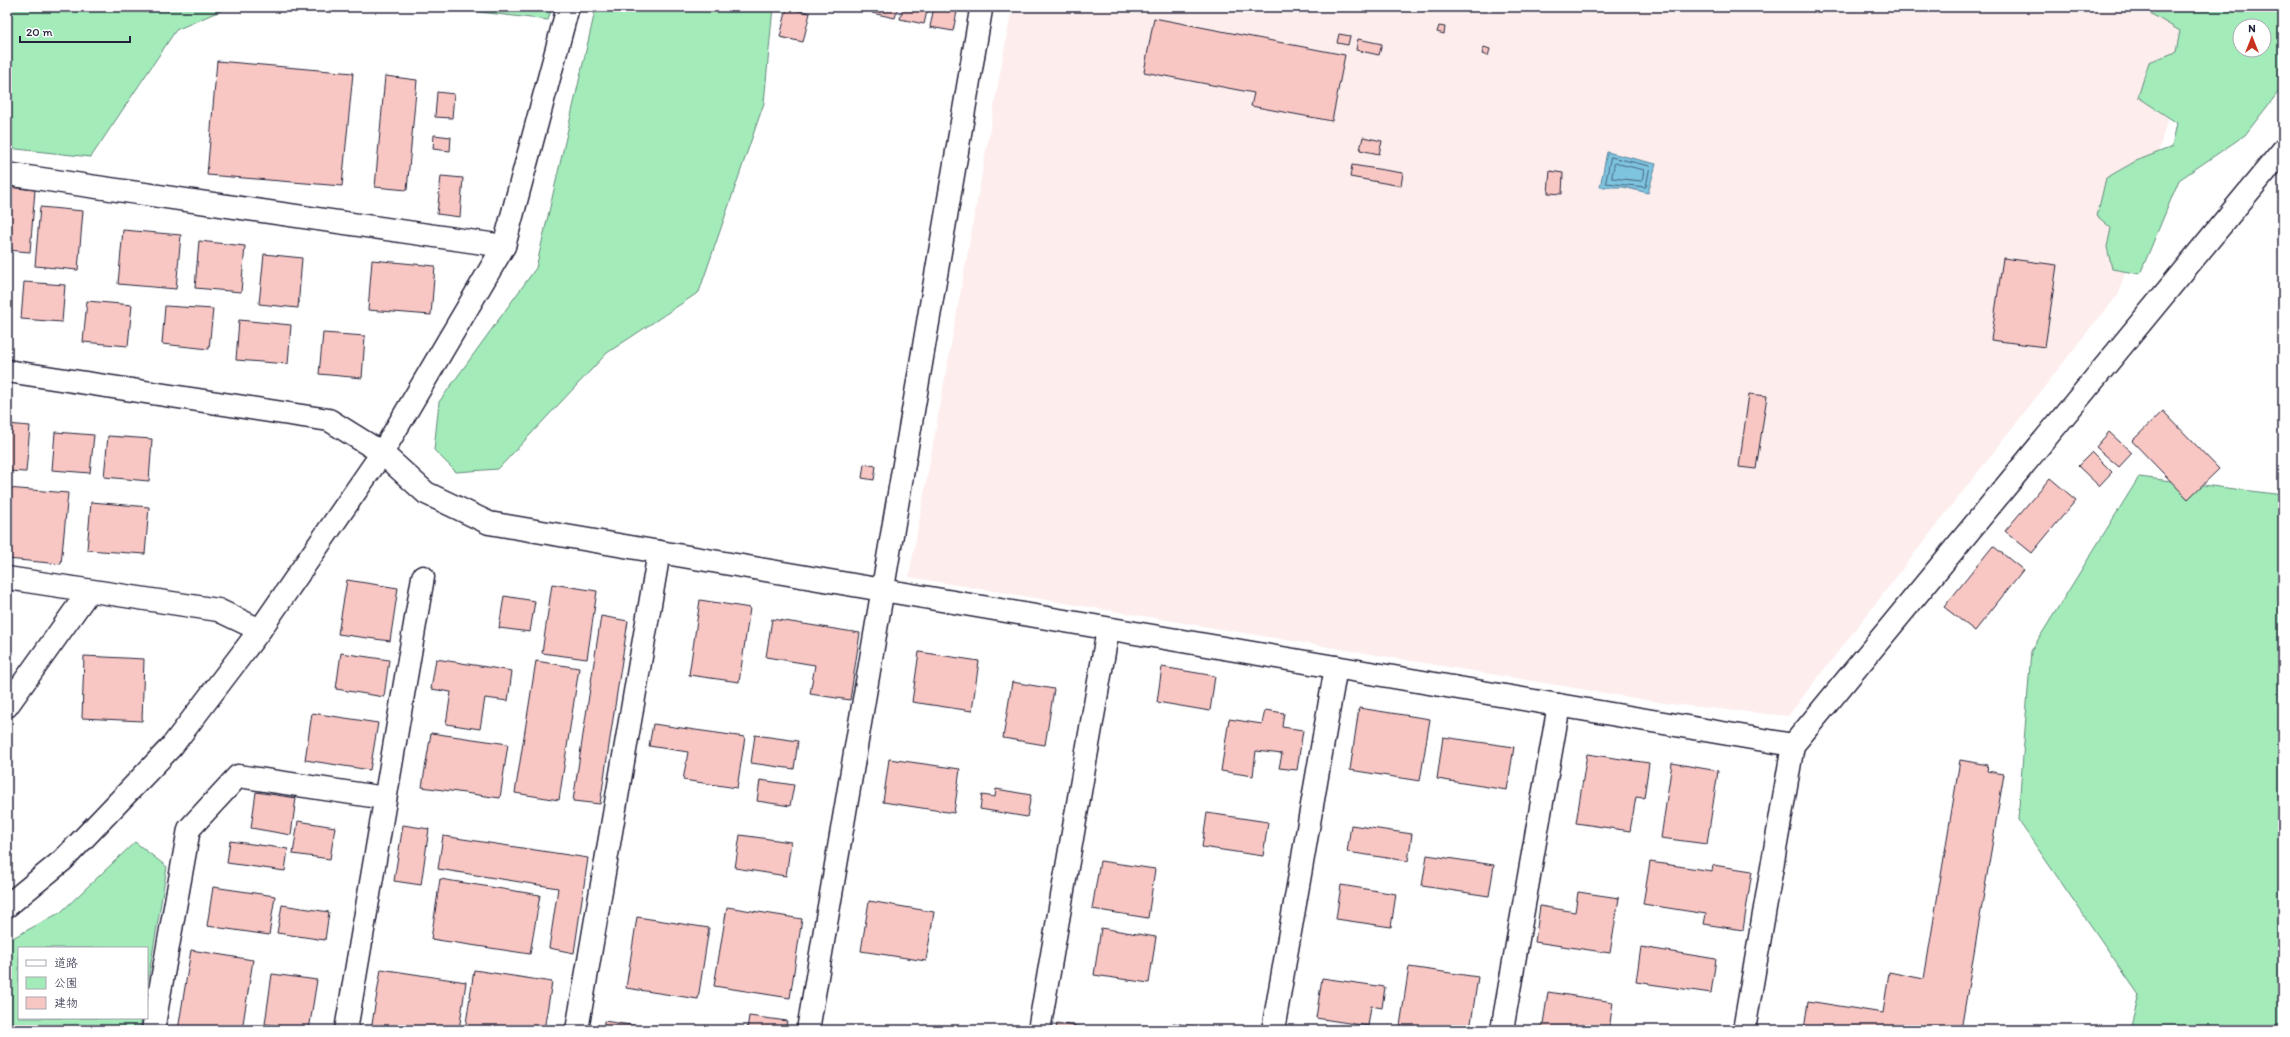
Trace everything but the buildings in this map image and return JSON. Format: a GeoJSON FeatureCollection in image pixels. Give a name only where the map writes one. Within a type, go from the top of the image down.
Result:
{"type":"FeatureCollection","features":[{"type":"Feature","properties":{"kind":"street"},"geometry":{"type":"LineString","coordinates":[[7,906],[63,860],[172,746],[260,630],[382,453],[504,246],[568,7]]}},
{"type":"Feature","properties":{"kind":"street"},"geometry":{"type":"LineString","coordinates":[[808,1030],[981,10]]}},
{"type":"Feature","properties":{"kind":"street"},"geometry":{"type":"LineString","coordinates":[[1744,1030],[1793,745],[2283,150]]}},
{"type":"Feature","properties":{"kind":"street"},"geometry":{"type":"LineString","coordinates":[[7,174],[504,246]]}},
{"type":"Feature","properties":{"kind":"street"},"geometry":{"type":"LineString","coordinates":[[7,372],[329,420],[382,453],[426,493],[489,523],[1793,745]]}},
{"type":"Feature","properties":{"kind":"street"},"geometry":{"type":"LineString","coordinates":[[577,1030],[658,552]]}},
{"type":"Feature","properties":{"kind":"street"},"geometry":{"type":"LineString","coordinates":[[346,1030],[423,577]]}},
{"type":"Feature","properties":{"kind":"street"},"geometry":{"type":"LineString","coordinates":[[7,578],[218,610],[260,630]]}},
{"type":"Feature","properties":{"kind":"street"},"geometry":{"type":"LineString","coordinates":[[7,706],[89,591]]}},
{"type":"Feature","properties":{"kind":"street"},"geometry":{"type":"LineString","coordinates":[[1039,1030],[1108,629]]}},
{"type":"Feature","properties":{"kind":"street"},"geometry":{"type":"LineString","coordinates":[[1273,1030],[1336,667]]}},
{"type":"Feature","properties":{"kind":"street"},"geometry":{"type":"LineString","coordinates":[[1502,1030],[1559,705]]}},
{"type":"Feature","properties":{"kind":"street"},"geometry":{"type":"LineString","coordinates":[[153,1030],[189,829],[238,776],[385,798]]}},
{"type":"Feature","properties":{"kind":"shaded area"},"geometry":{"type":"Polygon","coordinates":[[[1012,7],[2192,7],[2194,24],[2119,294],[2091,327],[1788,716],[1670,704],[909,577],[1012,7]]]}},
{"type":"Feature","properties":{"kind":"green space"},"geometry":{"type":"Polygon","coordinates":[[[7,7],[229,7],[176,30],[91,157],[7,148],[7,7]]]}},
{"type":"Feature","properties":{"kind":"green space"},"geometry":{"type":"Polygon","coordinates":[[[437,7],[552,7],[548,20],[437,7]]]}},
{"type":"Feature","properties":{"kind":"green space"},"geometry":{"type":"Polygon","coordinates":[[[596,7],[773,7],[764,103],[699,292],[607,353],[498,469],[456,472],[434,450],[439,402],[536,268],[596,7]]]}},
{"type":"Feature","properties":{"kind":"green space"},"geometry":{"type":"Polygon","coordinates":[[[2149,7],[2283,7],[2283,86],[2245,135],[2179,180],[2140,274],[2112,269],[2107,247],[2111,228],[2097,216],[2106,178],[2136,161],[2172,147],[2177,123],[2138,97],[2149,62],[2176,52],[2180,31],[2148,12],[2149,7]]]}},
{"type":"Feature","properties":{"kind":"green space"},"geometry":{"type":"Polygon","coordinates":[[[2139,477],[2283,495],[2283,1030],[2130,1030],[2139,995],[2018,820],[2031,651],[2139,477]]]}},
{"type":"Feature","properties":{"kind":"green space"},"geometry":{"type":"Polygon","coordinates":[[[135,842],[167,867],[148,980],[148,947],[18,947],[18,1019],[142,1019],[140,1030],[7,1030],[7,941],[61,912],[135,842]]]}},
{"type":"Feature","properties":{"kind":"water"},"geometry":{"type":"Polygon","coordinates":[[[1607,152],[1656,164],[1648,193],[1623,187],[1600,187],[1607,152]]]}}]}
